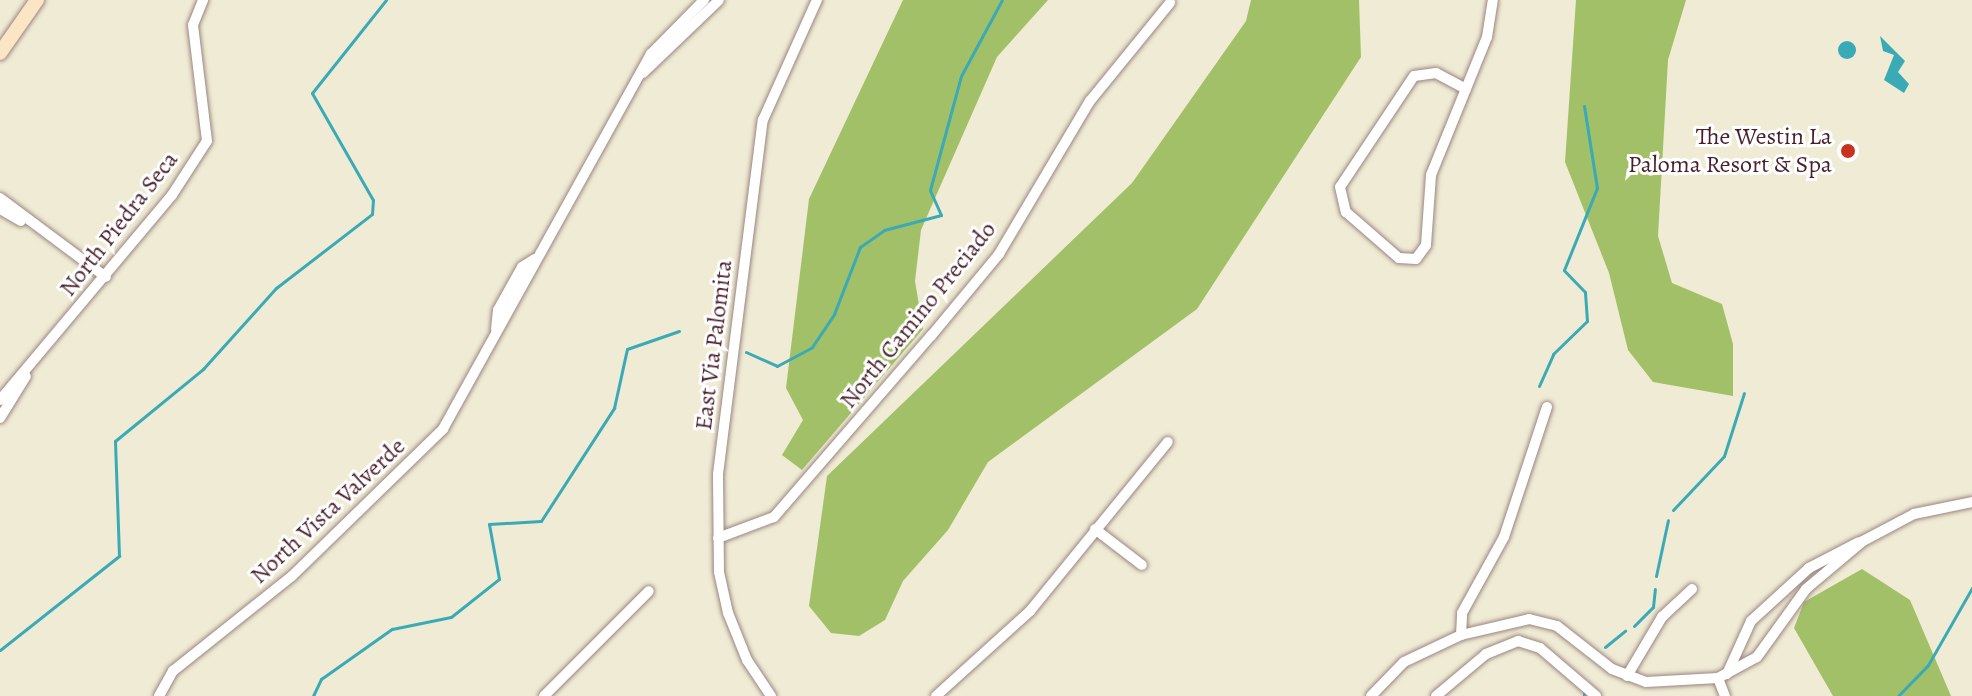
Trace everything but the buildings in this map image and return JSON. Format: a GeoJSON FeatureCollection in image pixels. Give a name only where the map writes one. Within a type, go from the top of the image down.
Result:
{"type":"FeatureCollection","features":[{"type":"Feature","properties":{"kind":"main road"},"geometry":{"type":"LineString","coordinates":[[0,53],[37,0]]}},
{"type":"Feature","properties":{"kind":"street","name":"North Piedra Seca"},"geometry":{"type":"LineString","coordinates":[[0,400],[106,277],[207,141],[193,25],[203,0]]}},
{"type":"Feature","properties":{"kind":"street","name":"North Vista Valverde"},"geometry":{"type":"LineString","coordinates":[[159,696],[173,671],[292,576],[443,429],[651,54],[704,0]]}},
{"type":"Feature","properties":{"kind":"street","name":"North Vista Valverde"},"geometry":{"type":"LineString","coordinates":[[643,73],[719,0]]}},
{"type":"Feature","properties":{"kind":"street","name":"East Via Palomita"},"geometry":{"type":"LineString","coordinates":[[771,696],[747,660],[728,613],[718,538],[730,362],[763,120],[817,0]]}},
{"type":"Feature","properties":{"kind":"street"},"geometry":{"type":"LineString","coordinates":[[1466,89],[1421,69],[1335,196],[1346,212],[1399,258],[1413,264],[1426,245],[1431,175],[1466,89],[1493,0]]}},
{"type":"Feature","properties":{"kind":"street","name":"North Camino Preciado"},"geometry":{"type":"LineString","coordinates":[[718,538],[774,517],[931,336],[999,254],[1090,101],[1170,3]]}},
{"type":"Feature","properties":{"kind":"street"},"geometry":{"type":"LineString","coordinates":[[0,198],[30,225]]}},
{"type":"Feature","properties":{"kind":"street"},"geometry":{"type":"LineString","coordinates":[[0,209],[30,225],[106,277]]}},
{"type":"Feature","properties":{"kind":"street","name":"North Piedra Seca"},"geometry":{"type":"LineString","coordinates":[[0,418],[30,367]]}},
{"type":"Feature","properties":{"kind":"street"},"geometry":{"type":"LineString","coordinates":[[1461,635],[1462,613],[1504,537],[1547,407]]}},
{"type":"Feature","properties":{"kind":"street"},"geometry":{"type":"LineString","coordinates":[[936,696],[1019,622],[1168,442]]}},
{"type":"Feature","properties":{"kind":"street"},"geometry":{"type":"LineString","coordinates":[[1725,696],[1722,676],[1751,621],[1809,568],[1914,514],[1972,502]]}},
{"type":"Feature","properties":{"kind":"street"},"geometry":{"type":"LineString","coordinates":[[1095,529],[1142,565]]}},
{"type":"Feature","properties":{"kind":"street"},"geometry":{"type":"LineString","coordinates":[[1371,696],[1404,662],[1461,635],[1543,621],[1627,676],[1661,685],[1722,676],[1757,657],[1806,589],[1863,541]]}},
{"type":"Feature","properties":{"kind":"street"},"geometry":{"type":"LineString","coordinates":[[1627,676],[1662,617],[1692,589]]}},
{"type":"Feature","properties":{"kind":"street"},"geometry":{"type":"LineString","coordinates":[[544,696],[649,591]]}},
{"type":"Feature","properties":{"kind":"street"},"geometry":{"type":"LineString","coordinates":[[1436,696],[1486,654],[1518,641],[1540,648],[1596,696]]}},
{"type":"Feature","properties":{"kind":"green space"},"geometry":{"type":"Polygon","coordinates":[[[903,0],[1048,0],[997,57],[921,230],[915,281],[923,329],[802,470],[782,455],[803,420],[786,388],[809,199],[903,0]]]}},
{"type":"Feature","properties":{"kind":"green space"},"geometry":{"type":"Polygon","coordinates":[[[1251,0],[1359,0],[1361,57],[1197,309],[988,462],[948,530],[903,581],[885,620],[859,636],[831,633],[809,606],[827,476],[1132,183],[1246,21],[1251,0]]]}},
{"type":"Feature","properties":{"kind":"green space"},"geometry":{"type":"Polygon","coordinates":[[[1576,0],[1686,0],[1668,60],[1658,236],[1672,283],[1722,304],[1733,344],[1733,396],[1653,382],[1628,350],[1609,273],[1565,162],[1576,0]]]}},
{"type":"Feature","properties":{"kind":"green space"},"geometry":{"type":"Polygon","coordinates":[[[1862,569],[1910,600],[1951,696],[1833,696],[1794,628],[1804,602],[1862,569]]]}},
{"type":"Feature","properties":{"kind":"water"},"geometry":{"type":"Polygon","coordinates":[[[1880,36],[1905,61],[1898,72],[1909,84],[1904,93],[1884,80],[1894,55],[1883,51],[1880,36]]]}},
{"type":"Feature","properties":{"kind":"water"},"geometry":{"type":"Polygon","coordinates":[[[1847,41],[1856,50],[1847,59],[1838,50],[1847,41]]]}},
{"type":"Feature","properties":{"kind":"waterway"},"geometry":{"type":"LineString","coordinates":[[0,650],[119,556],[115,441],[203,369],[276,288],[372,214],[373,200],[312,93],[386,0]]}},
{"type":"Feature","properties":{"kind":"waterway"},"geometry":{"type":"LineString","coordinates":[[746,352],[777,366],[812,347],[834,314],[860,247],[884,230],[941,215],[930,190],[961,76],[1002,0]]}},
{"type":"Feature","properties":{"kind":"waterway"},"geometry":{"type":"LineString","coordinates":[[1539,386],[1553,354],[1587,321],[1585,292],[1564,270],[1597,188],[1584,106]]}},
{"type":"Feature","properties":{"kind":"waterway"},"geometry":{"type":"LineString","coordinates":[[313,696],[321,679],[392,629],[451,617],[499,579],[489,524],[541,521],[614,408],[627,349],[679,331]]}},
{"type":"Feature","properties":{"kind":"waterway"},"geometry":{"type":"LineString","coordinates":[[1673,510],[1724,456],[1744,393]]}},
{"type":"Feature","properties":{"kind":"waterway"},"geometry":{"type":"LineString","coordinates":[[1656,576],[1668,520]]}},
{"type":"Feature","properties":{"kind":"waterway"},"geometry":{"type":"LineString","coordinates":[[1898,696],[1928,665],[1972,588]]}},
{"type":"Feature","properties":{"kind":"waterway"},"geometry":{"type":"LineString","coordinates":[[1634,626],[1653,607],[1655,589]]}},
{"type":"Feature","properties":{"kind":"waterway"},"geometry":{"type":"LineString","coordinates":[[1605,647],[1625,631]]}},
{"type":"Feature","properties":{"kind":"place","name":"The Westin La Paloma Resort & Spa"},"geometry":{"type":"Point","coordinates":[1848,151]}}]}
